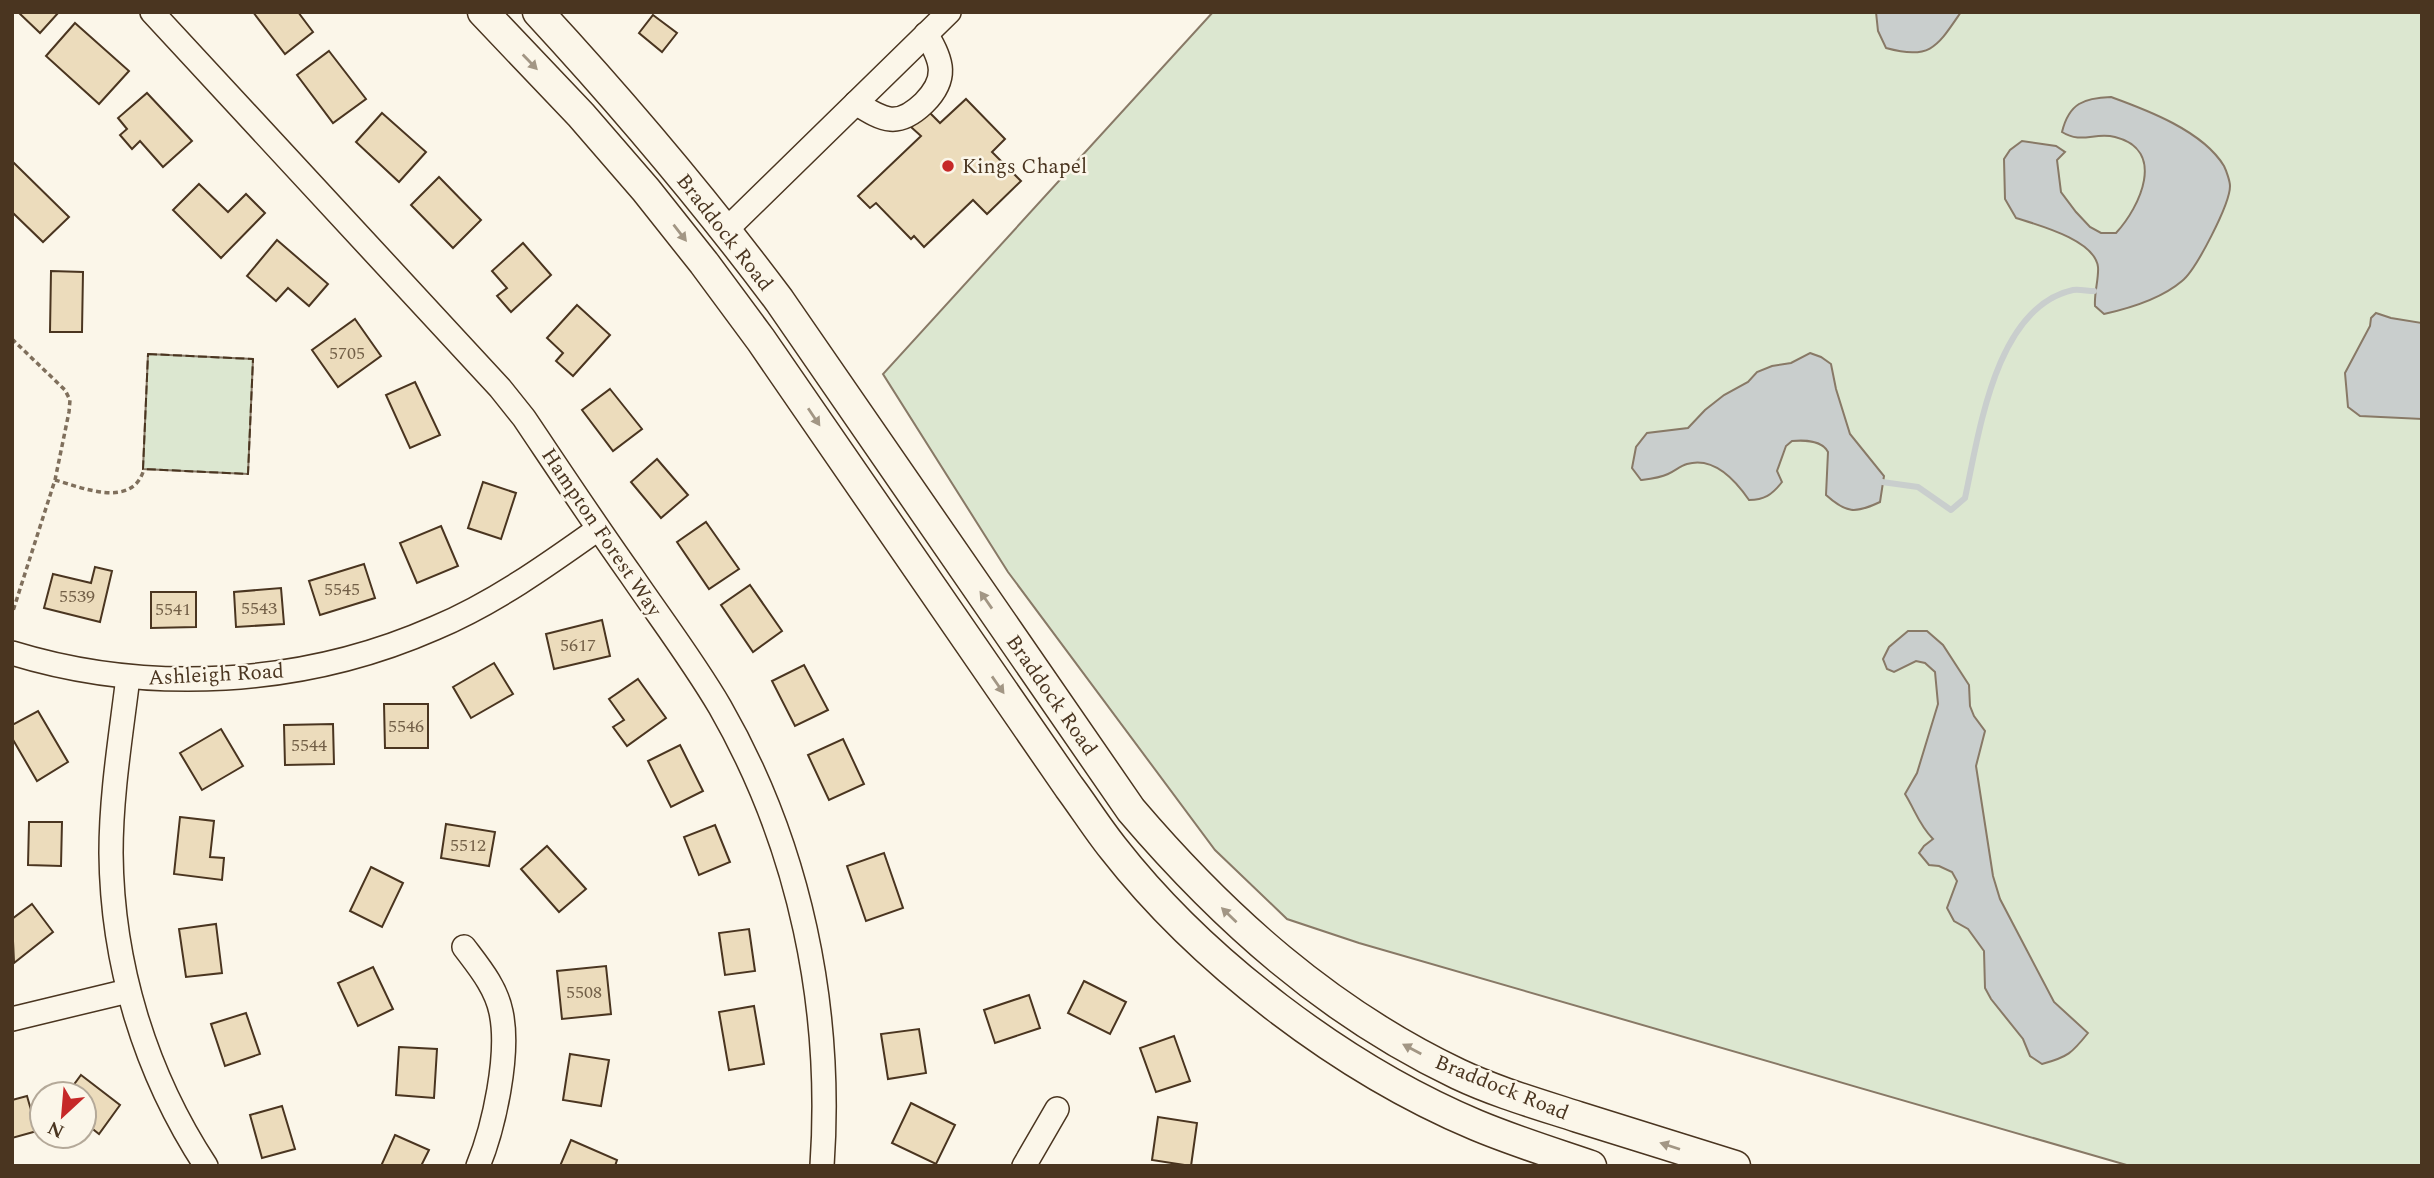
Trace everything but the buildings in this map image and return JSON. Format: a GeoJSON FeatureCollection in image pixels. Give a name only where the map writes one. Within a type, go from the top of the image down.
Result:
{"type":"FeatureCollection","features":[{"type":"Feature","properties":{"kind":"main road","name":"Braddock Road"},"geometry":{"type":"LineString","coordinates":[[483,12],[581,115],[704,263],[761,340],[1069,787],[1114,849],[1163,904],[1221,962],[1284,1012],[1348,1056],[1419,1097],[1475,1125],[1591,1166]]}},
{"type":"Feature","properties":{"kind":"main road","name":"Braddock Road"},"geometry":{"type":"LineString","coordinates":[[538,12],[628,110],[779,300],[1131,810],[1171,857],[1252,937],[1293,971],[1364,1021],[1460,1075],[1532,1102],[1735,1166]]}},
{"type":"Feature","properties":{"kind":"street"},"geometry":{"type":"LineString","coordinates":[[726,230],[949,12]]}},
{"type":"Feature","properties":{"kind":"street","name":"Hampton Forest Way"},"geometry":{"type":"LineString","coordinates":[[155,13],[500,388],[524,418],[693,664],[720,708],[757,781],[786,858],[808,940],[821,1029],[824,1090],[822,1166]]}},
{"type":"Feature","properties":{"kind":"street"},"geometry":{"type":"LineString","coordinates":[[856,103],[873,114],[894,119],[904,119],[918,108],[933,93],[940,79],[937,51],[926,34]]}},
{"type":"Feature","properties":{"kind":"street","name":"Ashleigh Road"},"geometry":{"type":"LineString","coordinates":[[12,653],[69,668],[128,677],[248,677],[314,667],[375,651],[434,629],[488,602],[598,529]]}},
{"type":"Feature","properties":{"kind":"street"},"geometry":{"type":"LineString","coordinates":[[128,677],[113,805],[111,852],[117,936],[128,991],[141,1035],[163,1089],[190,1142],[206,1166]]}},
{"type":"Feature","properties":{"kind":"street"},"geometry":{"type":"LineString","coordinates":[[464,947],[488,978],[501,1011],[502,1024],[502,1060],[496,1108],[478,1166]]}},
{"type":"Feature","properties":{"kind":"street"},"geometry":{"type":"LineString","coordinates":[[12,1019],[128,991]]}},
{"type":"Feature","properties":{"kind":"street"},"geometry":{"type":"LineString","coordinates":[[1024,1166],[1057,1109]]}},
{"type":"Feature","properties":{"kind":"path"},"geometry":{"type":"LineString","coordinates":[[12,339],[69,397],[67,426],[55,480],[12,614]]}},
{"type":"Feature","properties":{"kind":"path"},"geometry":{"type":"LineString","coordinates":[[55,480],[96,492],[119,492],[135,486],[144,469]]}},
{"type":"Feature","properties":{"kind":"green space"},"geometry":{"type":"Polygon","coordinates":[[[1213,12],[2422,12],[2422,1166],[2130,1166],[1359,943],[1287,919],[1215,850],[1008,572],[883,374],[1213,12]]]}},
{"type":"Feature","properties":{"kind":"green space"},"geometry":{"type":"Polygon","coordinates":[[[148,354],[253,359],[248,474],[143,469],[148,354]]]}},
{"type":"Feature","properties":{"kind":"shaded area"},"geometry":{"type":"Polygon","coordinates":[[[1876,12],[1961,12],[1939,42],[1931,48],[1913,52],[1886,48],[1878,31],[1876,12]]]}},
{"type":"Feature","properties":{"kind":"shaded area"},"geometry":{"type":"Polygon","coordinates":[[[2111,97],[2173,123],[2203,142],[2224,166],[2230,186],[2229,195],[2211,236],[2182,281],[2145,302],[2104,314],[2095,306],[2098,267],[2095,257],[2077,241],[2016,218],[2005,199],[2004,159],[2010,150],[2022,141],[2056,146],[2065,152],[2057,160],[2061,192],[2090,227],[2101,233],[2116,233],[2140,195],[2144,166],[2140,154],[2131,144],[2115,137],[2082,138],[2062,132],[2073,108],[2085,101],[2111,97]]]}},
{"type":"Feature","properties":{"kind":"shaded area"},"geometry":{"type":"Polygon","coordinates":[[[2376,313],[2422,323],[2422,419],[2360,416],[2348,407],[2345,373],[2370,326],[2371,318],[2376,313]]]}},
{"type":"Feature","properties":{"kind":"shaded area"},"geometry":{"type":"Polygon","coordinates":[[[1810,353],[1831,364],[1850,434],[1884,476],[1880,502],[1851,510],[1833,501],[1826,495],[1828,452],[1822,445],[1808,441],[1792,441],[1786,446],[1777,471],[1782,482],[1767,496],[1754,500],[1749,500],[1738,485],[1723,472],[1706,464],[1687,464],[1665,475],[1641,480],[1632,468],[1636,447],[1647,433],[1688,428],[1705,410],[1724,395],[1748,382],[1757,372],[1791,363],[1810,353]]]}},
{"type":"Feature","properties":{"kind":"shaded area"},"geometry":{"type":"Polygon","coordinates":[[[1908,631],[1927,631],[1943,645],[1969,685],[1970,706],[1985,731],[1976,766],[1993,876],[2000,899],[2054,1002],[2088,1033],[2069,1053],[2042,1064],[2030,1056],[2023,1039],[1991,999],[1985,988],[1984,951],[1968,929],[1954,921],[1947,908],[1957,881],[1952,872],[1929,865],[1919,853],[1933,839],[1905,794],[1917,773],[1938,704],[1935,672],[1925,663],[1916,661],[1894,672],[1887,669],[1883,659],[1889,647],[1908,631]]]}},
{"type":"Feature","properties":{"kind":"waterway"},"geometry":{"type":"LineString","coordinates":[[1882,482],[1918,487],[1951,510],[1965,498],[1985,409],[2008,346],[2025,321],[2047,301],[2073,290],[2094,291]]}},
{"type":"Feature","properties":{"kind":"fence"},"geometry":{"type":"LineString","coordinates":[[148,354],[253,359],[248,474],[143,469],[148,354]]}},
{"type":"Feature","properties":{"kind":"place","name":"Kings Chapel"},"geometry":{"type":"Point","coordinates":[948,166]}}]}
